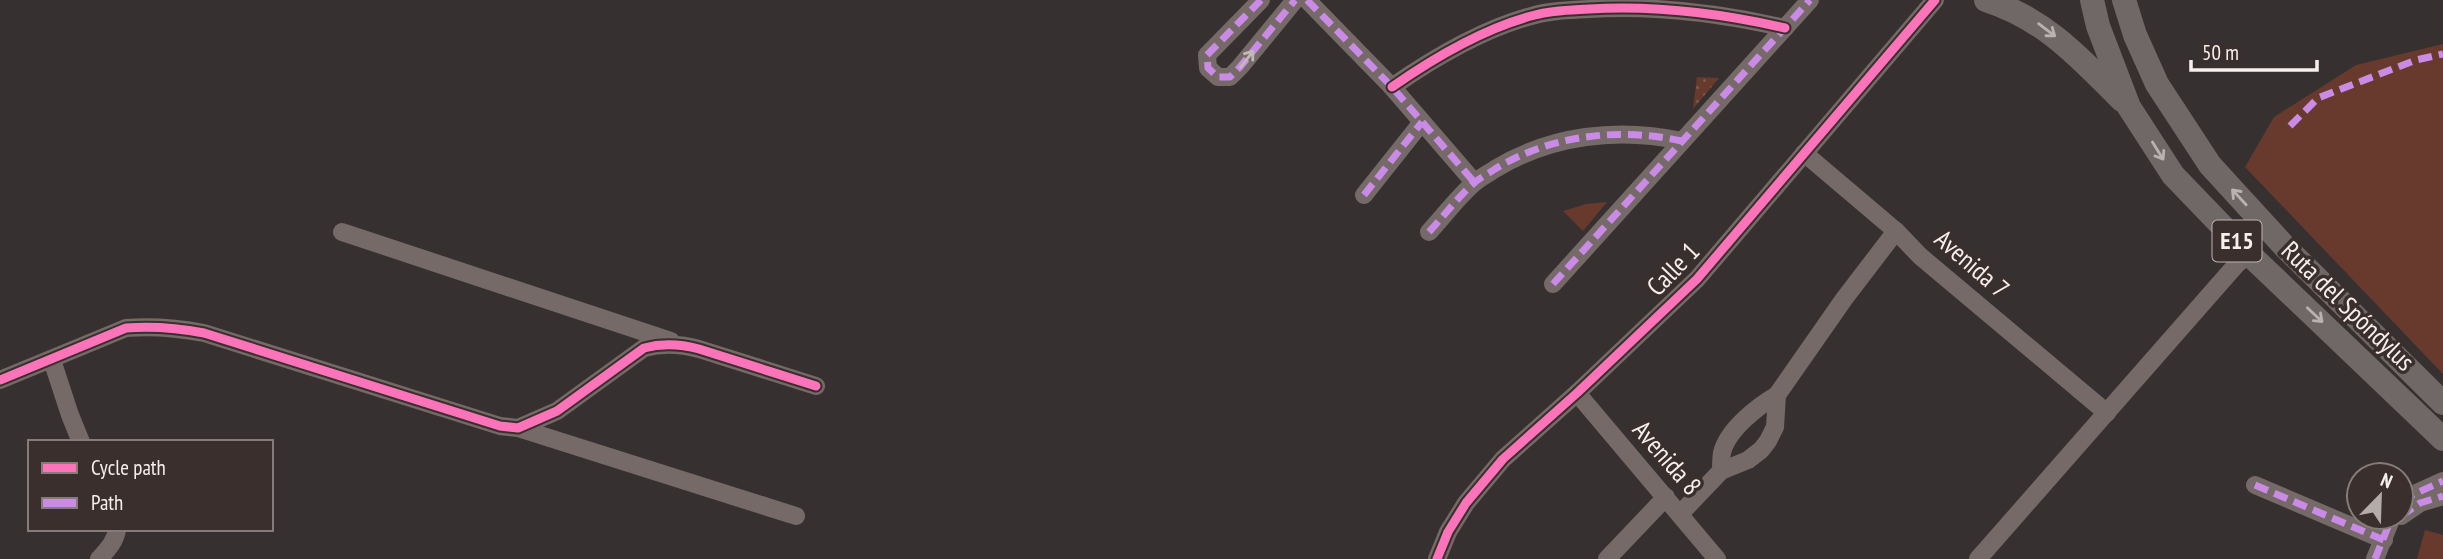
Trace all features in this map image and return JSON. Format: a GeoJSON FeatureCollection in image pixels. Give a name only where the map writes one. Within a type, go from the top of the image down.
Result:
{"type":"FeatureCollection","features":[{"type":"Feature","properties":{"kind":"highway"},"geometry":{"type":"LineString","coordinates":[[1986,0],[2026,16],[2046,28],[2130,107]]}},
{"type":"Feature","properties":{"kind":"highway","name":"Ruta del Spóndylus"},"geometry":{"type":"LineString","coordinates":[[2092,0],[2098,26],[2130,107],[2173,175],[2249,254],[2443,439]]}},
{"type":"Feature","properties":{"kind":"highway","name":"Ruta del Spóndylus"},"geometry":{"type":"LineString","coordinates":[[2124,0],[2135,35],[2157,84],[2210,165],[2286,247],[2443,403]]}},
{"type":"Feature","properties":{"kind":"street"},"geometry":{"type":"LineString","coordinates":[[1261,0],[1207,55],[1208,68],[1218,77],[1230,77],[1295,0]]}},
{"type":"Feature","properties":{"kind":"street"},"geometry":{"type":"LineString","coordinates":[[1307,0],[1392,87],[1474,182]]}},
{"type":"Feature","properties":{"kind":"street"},"geometry":{"type":"LineString","coordinates":[[1553,284],[1810,0]]}},
{"type":"Feature","properties":{"kind":"street","name":"Calle 1"},"geometry":{"type":"LineString","coordinates":[[1437,559],[1448,532],[1465,503],[1503,459],[1697,279],[1935,0]]}},
{"type":"Feature","properties":{"kind":"street"},"geometry":{"type":"LineString","coordinates":[[1392,87],[1430,61],[1536,14],[1619,7],[1670,9],[1730,16],[1785,28]]}},
{"type":"Feature","properties":{"kind":"street"},"geometry":{"type":"LineString","coordinates":[[1364,195],[1422,122]]}},
{"type":"Feature","properties":{"kind":"street"},"geometry":{"type":"LineString","coordinates":[[1429,232],[1474,182],[1517,156],[1571,138],[1632,133],[1682,141]]}},
{"type":"Feature","properties":{"kind":"street","name":"Avenida 7"},"geometry":{"type":"LineString","coordinates":[[1804,153],[1896,231],[1920,256],[2107,413]]}},
{"type":"Feature","properties":{"kind":"street"},"geometry":{"type":"LineString","coordinates":[[1721,471],[1722,453],[1735,432],[1748,416],[1777,395],[1844,299],[1896,231]]}},
{"type":"Feature","properties":{"kind":"street"},"geometry":{"type":"LineString","coordinates":[[342,232],[816,386]]}},
{"type":"Feature","properties":{"kind":"street"},"geometry":{"type":"LineString","coordinates":[[1978,559],[2236,265],[2249,254]]}},
{"type":"Feature","properties":{"kind":"street"},"geometry":{"type":"LineString","coordinates":[[0,380],[126,328],[184,329],[500,426],[518,428],[796,516]]}},
{"type":"Feature","properties":{"kind":"street"},"geometry":{"type":"LineString","coordinates":[[518,428],[557,411],[644,348],[685,345]]}},
{"type":"Feature","properties":{"kind":"street"},"geometry":{"type":"LineString","coordinates":[[52,360],[80,440]]}},
{"type":"Feature","properties":{"kind":"street","name":"Avenida 8"},"geometry":{"type":"LineString","coordinates":[[1577,393],[1717,559]]}},
{"type":"Feature","properties":{"kind":"street"},"geometry":{"type":"LineString","coordinates":[[1680,514],[1721,471],[1748,460],[1761,450],[1775,427],[1777,395]]}},
{"type":"Feature","properties":{"kind":"street"},"geometry":{"type":"LineString","coordinates":[[2415,494],[2443,481]]}},
{"type":"Feature","properties":{"kind":"street"},"geometry":{"type":"LineString","coordinates":[[2255,485],[2384,540]]}},
{"type":"Feature","properties":{"kind":"street"},"geometry":{"type":"LineString","coordinates":[[2415,506],[2443,496]]}},
{"type":"Feature","properties":{"kind":"street"},"geometry":{"type":"LineString","coordinates":[[1607,559],[1665,497]]}},
{"type":"Feature","properties":{"kind":"street"},"geometry":{"type":"LineString","coordinates":[[99,559],[117,531]]}},
{"type":"Feature","properties":{"kind":"street"},"geometry":{"type":"LineString","coordinates":[[2375,559],[2389,531]]}},
{"type":"Feature","properties":{"kind":"shaded area"},"geometry":{"type":"Polygon","coordinates":[[[2443,44],[2443,374],[2245,167],[2274,117],[2356,65],[2443,44]]]}},
{"type":"Feature","properties":{"kind":"shaded area"},"geometry":{"type":"Polygon","coordinates":[[[1697,77],[1719,78],[1693,109],[1697,77]]]}},
{"type":"Feature","properties":{"kind":"shaded area"},"geometry":{"type":"Polygon","coordinates":[[[1607,202],[1583,231],[1563,211],[1586,204],[1607,202]]]}},
{"type":"Feature","properties":{"kind":"shaded area"},"geometry":{"type":"Polygon","coordinates":[[[2425,530],[2443,535],[2443,559],[2417,559],[2425,530]]]}},
{"type":"Feature","properties":{"kind":"marked path"},"geometry":{"type":"LineString","coordinates":[[1261,0],[1207,55],[1208,68],[1218,77],[1230,77],[1295,0]]}},
{"type":"Feature","properties":{"kind":"marked path"},"geometry":{"type":"LineString","coordinates":[[1307,0],[1392,87],[1474,182]]}},
{"type":"Feature","properties":{"kind":"marked path"},"geometry":{"type":"LineString","coordinates":[[1553,284],[1810,0]]}},
{"type":"Feature","properties":{"kind":"marked path"},"geometry":{"type":"LineString","coordinates":[[2290,126],[2318,98],[2416,60],[2443,54]]}},
{"type":"Feature","properties":{"kind":"marked path"},"geometry":{"type":"LineString","coordinates":[[1364,195],[1422,122]]}},
{"type":"Feature","properties":{"kind":"marked path"},"geometry":{"type":"LineString","coordinates":[[1429,232],[1478,180],[1516,157],[1539,148],[1586,137],[1609,135],[1682,141]]}},
{"type":"Feature","properties":{"kind":"marked path"},"geometry":{"type":"LineString","coordinates":[[2415,494],[2443,481]]}},
{"type":"Feature","properties":{"kind":"marked path"},"geometry":{"type":"LineString","coordinates":[[2255,485],[2384,540]]}},
{"type":"Feature","properties":{"kind":"marked path"},"geometry":{"type":"LineString","coordinates":[[2415,506],[2443,496]]}},
{"type":"Feature","properties":{"kind":"marked path"},"geometry":{"type":"LineString","coordinates":[[2375,559],[2386,531]]}},
{"type":"Feature","properties":{"kind":"cycle path"},"geometry":{"type":"LineString","coordinates":[[1437,559],[1448,532],[1466,503],[1503,459],[1697,279],[1935,0]]}},
{"type":"Feature","properties":{"kind":"cycle path"},"geometry":{"type":"LineString","coordinates":[[1392,87],[1443,54],[1479,36],[1548,12],[1614,8],[1663,9],[1712,14],[1785,28]]}},
{"type":"Feature","properties":{"kind":"cycle path"},"geometry":{"type":"LineString","coordinates":[[0,380],[126,328],[146,327],[204,333],[500,426],[518,428],[557,411],[644,348],[658,345],[699,349],[816,386]]}}]}
